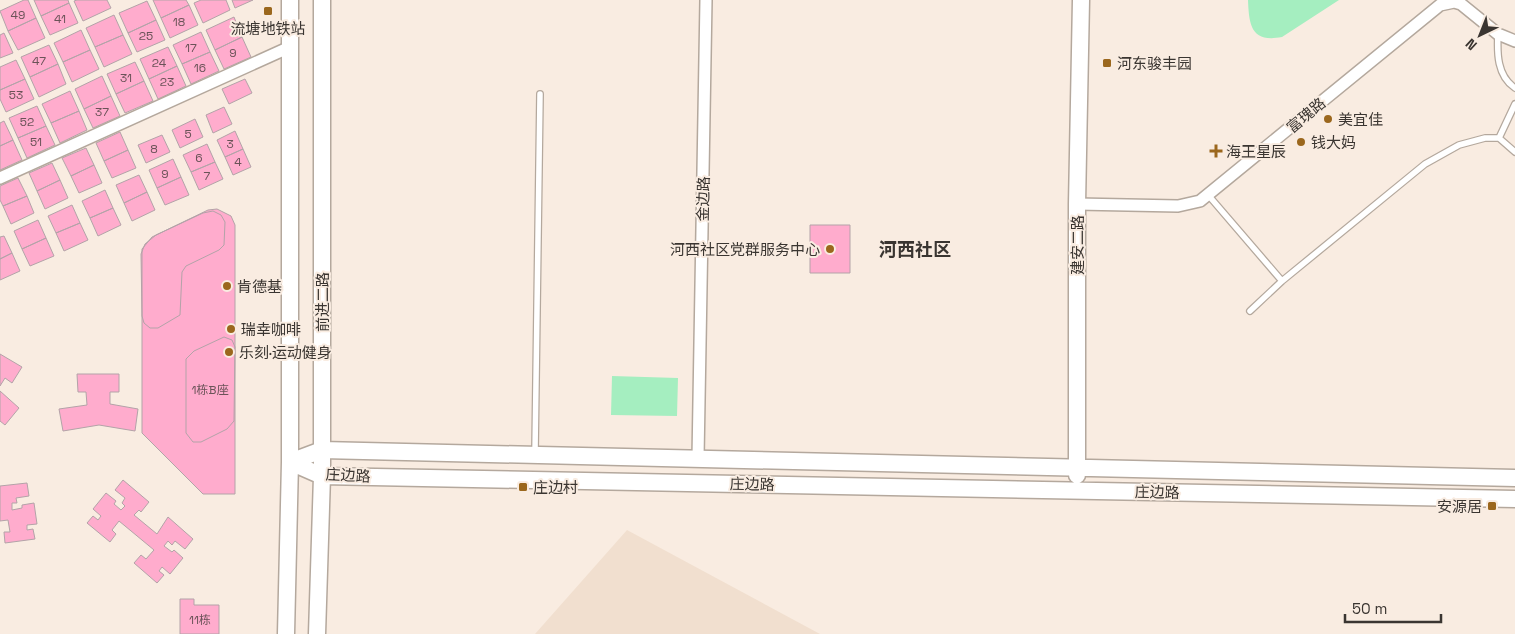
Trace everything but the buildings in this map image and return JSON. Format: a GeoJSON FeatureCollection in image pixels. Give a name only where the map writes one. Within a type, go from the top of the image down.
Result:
{"type":"FeatureCollection","features":[{"type":"Feature","properties":{"kind":"main road"},"geometry":{"type":"LineString","coordinates":[[286,634],[290,462],[290,0]]}},
{"type":"Feature","properties":{"kind":"main road","name":"前进二路"},"geometry":{"type":"LineString","coordinates":[[318,634],[322,476],[322,0]]}},
{"type":"Feature","properties":{"kind":"main road","name":"建安二路"},"geometry":{"type":"LineString","coordinates":[[1077,490],[1077,204],[1082,0]]}},
{"type":"Feature","properties":{"kind":"main road","name":"庄边路"},"geometry":{"type":"LineString","coordinates":[[290,462],[322,450],[1077,466],[1515,478]]}},
{"type":"Feature","properties":{"kind":"main road","name":"庄边路"},"geometry":{"type":"LineString","coordinates":[[290,462],[322,476],[1515,498]]}},
{"type":"Feature","properties":{"kind":"street","name":"金边路"},"geometry":{"type":"LineString","coordinates":[[698,458],[706,0]]}},
{"type":"Feature","properties":{"kind":"street","name":"富瑰路"},"geometry":{"type":"LineString","coordinates":[[1077,204],[1178,206],[1200,201],[1209,196],[1433,8],[1461,2],[1498,34],[1515,41]]}},
{"type":"Feature","properties":{"kind":"street"},"geometry":{"type":"LineString","coordinates":[[0,178],[290,47]]}},
{"type":"Feature","properties":{"kind":"lane"},"geometry":{"type":"LineString","coordinates":[[1498,34],[1498,64],[1503,76],[1515,88]]}},
{"type":"Feature","properties":{"kind":"lane"},"geometry":{"type":"LineString","coordinates":[[535,455],[540,94]]}},
{"type":"Feature","properties":{"kind":"lane"},"geometry":{"type":"LineString","coordinates":[[1499,138],[1515,104]]}},
{"type":"Feature","properties":{"kind":"lane"},"geometry":{"type":"LineString","coordinates":[[1250,312],[1282,281],[1425,164],[1459,145],[1485,138],[1499,138],[1515,152]]}},
{"type":"Feature","properties":{"kind":"lane"},"geometry":{"type":"LineString","coordinates":[[1209,196],[1282,281]]}},
{"type":"Feature","properties":{"kind":"shaded area"},"geometry":{"type":"Polygon","coordinates":[[[627,530],[820,634],[535,634],[627,530]]]}},
{"type":"Feature","properties":{"kind":"green space"},"geometry":{"type":"Polygon","coordinates":[[[1248,0],[1339,0],[1282,37],[1272,38],[1258,35],[1254,30],[1249,17],[1248,0]]]}},
{"type":"Feature","properties":{"kind":"green space"},"geometry":{"type":"Polygon","coordinates":[[[612,376],[678,378],[677,416],[611,415],[612,376]]]}},
{"type":"Feature","properties":{"kind":"place","name":"流塘地铁站"},"geometry":{"type":"Point","coordinates":[268,11]}},
{"type":"Feature","properties":{"kind":"place","name":"河东骏丰园"},"geometry":{"type":"Point","coordinates":[1107,63]}},
{"type":"Feature","properties":{"kind":"place","name":"美宜佳"},"geometry":{"type":"Point","coordinates":[1328,119]}},
{"type":"Feature","properties":{"kind":"place","name":"钱大妈"},"geometry":{"type":"Point","coordinates":[1301,142]}},
{"type":"Feature","properties":{"kind":"place","name":"海王星辰"},"geometry":{"type":"Point","coordinates":[1216,151]}},
{"type":"Feature","properties":{"kind":"place","name":"河西社区党群服务中心"},"geometry":{"type":"Point","coordinates":[830,249]}},
{"type":"Feature","properties":{"kind":"place","name":"肯德基"},"geometry":{"type":"Point","coordinates":[227,286]}},
{"type":"Feature","properties":{"kind":"place","name":"瑞幸咖啡"},"geometry":{"type":"Point","coordinates":[231,329]}},
{"type":"Feature","properties":{"kind":"place","name":"乐刻·运动健身"},"geometry":{"type":"Point","coordinates":[229,352]}},
{"type":"Feature","properties":{"kind":"place","name":"庄边村"},"geometry":{"type":"Point","coordinates":[523,487]}},
{"type":"Feature","properties":{"kind":"place","name":"安源居"},"geometry":{"type":"Point","coordinates":[1492,506]}},
{"type":"Feature","properties":{"kind":"district","name":"河西社区"},"geometry":{"type":"Point","coordinates":[915,249]}}]}
